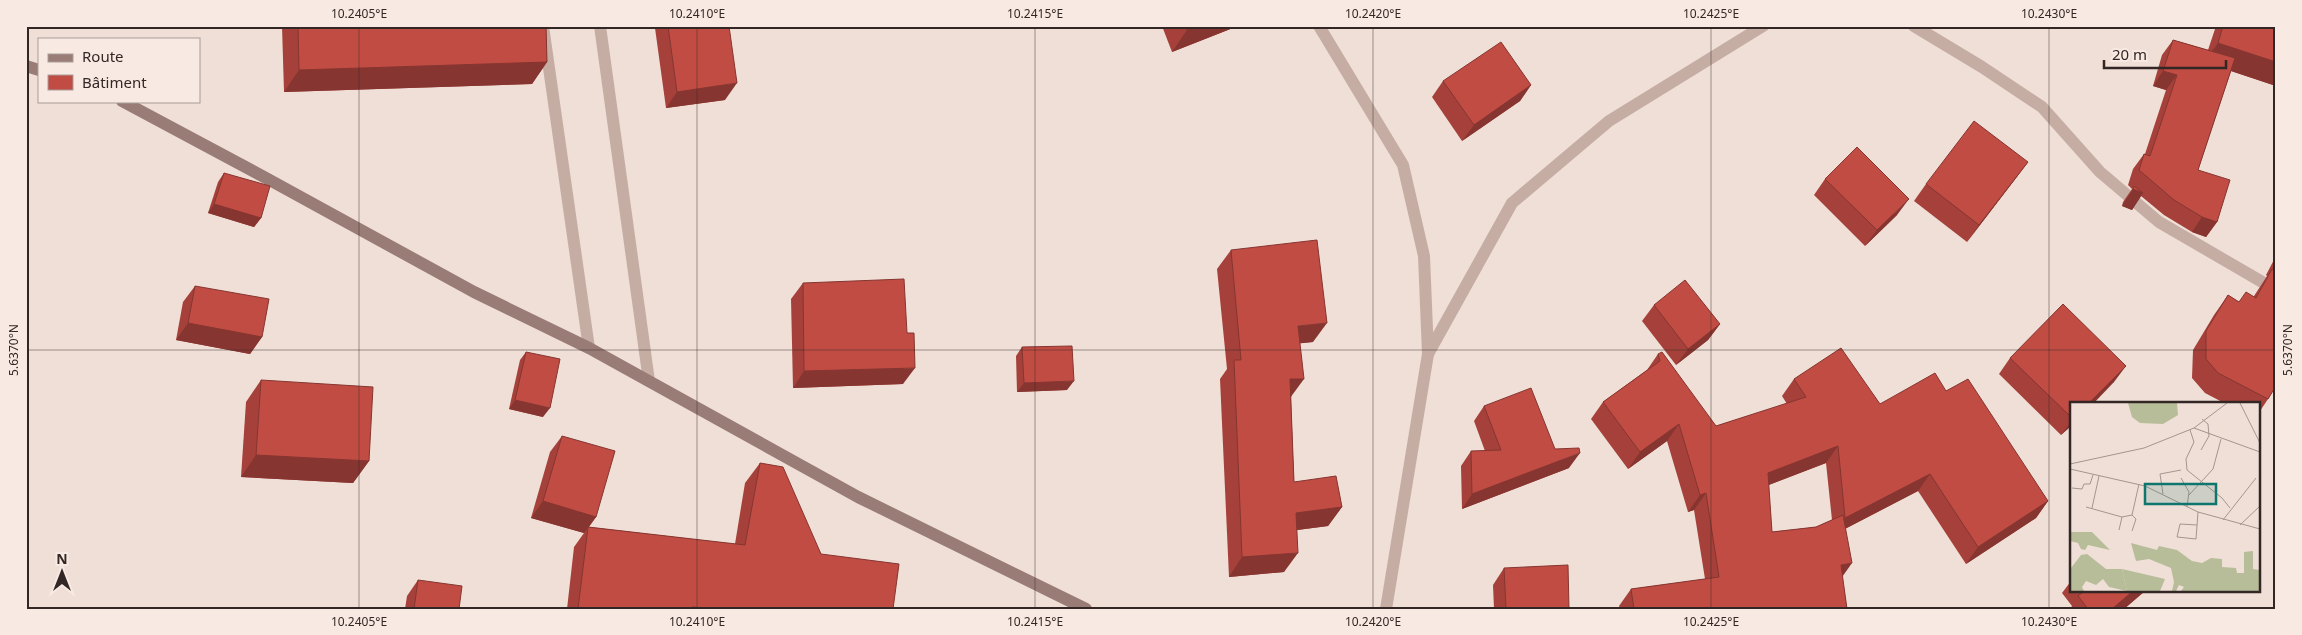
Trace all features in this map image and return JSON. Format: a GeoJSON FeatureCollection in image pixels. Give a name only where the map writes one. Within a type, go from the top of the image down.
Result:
{"type":"FeatureCollection","features":[{"type":"Feature","properties":{"kind":"street"},"geometry":{"type":"LineString","coordinates":[[543,26],[589,348]]}},
{"type":"Feature","properties":{"kind":"street"},"geometry":{"type":"LineString","coordinates":[[600,26],[649,381]]}},
{"type":"Feature","properties":{"kind":"street"},"geometry":{"type":"LineString","coordinates":[[1319,26],[1403,165],[1424,256],[1428,354],[1386,609]]}},
{"type":"Feature","properties":{"kind":"street"},"geometry":{"type":"LineString","coordinates":[[1428,354],[1512,203],[1609,121],[1763,26]]}},
{"type":"Feature","properties":{"kind":"street"},"geometry":{"type":"LineString","coordinates":[[1914,26],[2042,107],[2100,172],[2160,222],[2276,290]]}},
{"type":"Feature","properties":{"kind":"street"},"geometry":{"type":"LineString","coordinates":[[26,66],[38,70]]}},
{"type":"Feature","properties":{"kind":"street"},"geometry":{"type":"LineString","coordinates":[[124,102],[474,292],[589,348],[858,497],[1086,609]]}},
{"type":"Feature","properties":{"kind":"building"},"geometry":{"type":"Polygon","coordinates":[[[298,26],[546,26],[547,62],[299,70],[298,26]]]}},
{"type":"Feature","properties":{"kind":"building"},"geometry":{"type":"Polygon","coordinates":[[[668,26],[729,26],[737,83],[677,92],[668,26]]]}},
{"type":"Feature","properties":{"kind":"building"},"geometry":{"type":"Polygon","coordinates":[[[1186,26],[1197,26],[1187,30],[1186,26]]]}},
{"type":"Feature","properties":{"kind":"building"},"geometry":{"type":"Polygon","coordinates":[[[2223,26],[2276,26],[2276,62],[2218,43],[2223,26]]]}},
{"type":"Feature","properties":{"kind":"building"},"geometry":{"type":"Polygon","coordinates":[[[2173,40],[2235,58],[2198,170],[2230,180],[2217,222],[2202,217],[2174,200],[2139,170],[2144,154],[2150,156],[2177,75],[2163,71],[2173,40]]]}},
{"type":"Feature","properties":{"kind":"building"},"geometry":{"type":"Polygon","coordinates":[[[1501,42],[1531,85],[1474,125],[1443,81],[1501,42]]]}},
{"type":"Feature","properties":{"kind":"building"},"geometry":{"type":"Polygon","coordinates":[[[1974,121],[2028,162],[1979,225],[1926,184],[1974,121]]]}},
{"type":"Feature","properties":{"kind":"building"},"geometry":{"type":"Polygon","coordinates":[[[1857,147],[1909,199],[1877,230],[1825,179],[1857,147]]]}},
{"type":"Feature","properties":{"kind":"building"},"geometry":{"type":"Polygon","coordinates":[[[224,173],[270,186],[261,218],[214,204],[224,173]]]}},
{"type":"Feature","properties":{"kind":"building"},"geometry":{"type":"Polygon","coordinates":[[[2134,186],[2143,193],[2133,189],[2134,186]]]}},
{"type":"Feature","properties":{"kind":"building"},"geometry":{"type":"Polygon","coordinates":[[[1317,240],[1327,323],[1298,326],[1304,379],[1290,379],[1294,482],[1336,476],[1342,507],[1296,513],[1298,553],[1242,557],[1234,360],[1241,360],[1231,250],[1317,240]]]}},
{"type":"Feature","properties":{"kind":"building"},"geometry":{"type":"Polygon","coordinates":[[[2272,269],[2276,272],[2276,386],[2268,399],[2218,373],[2206,359],[2206,331],[2228,295],[2239,302],[2246,292],[2256,298],[2272,269]]]}},
{"type":"Feature","properties":{"kind":"building"},"geometry":{"type":"Polygon","coordinates":[[[904,279],[907,333],[914,333],[915,368],[804,371],[803,283],[904,279]]]}},
{"type":"Feature","properties":{"kind":"building"},"geometry":{"type":"Polygon","coordinates":[[[1685,280],[1720,324],[1688,349],[1654,305],[1685,280]]]}},
{"type":"Feature","properties":{"kind":"building"},"geometry":{"type":"Polygon","coordinates":[[[195,286],[269,299],[262,337],[188,323],[195,286]]]}},
{"type":"Feature","properties":{"kind":"building"},"geometry":{"type":"Polygon","coordinates":[[[2063,304],[2126,366],[2090,402],[2070,402],[2070,416],[2010,358],[2063,304]]]}},
{"type":"Feature","properties":{"kind":"building"},"geometry":{"type":"Polygon","coordinates":[[[1072,346],[1074,381],[1024,383],[1022,347],[1072,346]]]}},
{"type":"Feature","properties":{"kind":"building"},"geometry":{"type":"Polygon","coordinates":[[[1841,348],[1880,404],[1935,373],[1946,391],[1968,379],[2048,501],[1978,547],[1930,474],[1845,518],[1838,446],[1768,473],[1772,532],[1816,527],[1843,515],[1852,563],[1841,565],[1847,609],[1634,609],[1631,589],[1719,577],[1706,493],[1700,495],[1679,424],[1640,452],[1603,402],[1660,361],[1658,354],[1662,352],[1716,426],[1806,397],[1794,379],[1841,348]]]}},
{"type":"Feature","properties":{"kind":"building"},"geometry":{"type":"Polygon","coordinates":[[[526,352],[560,359],[550,408],[515,400],[526,352]]]}},
{"type":"Feature","properties":{"kind":"building"},"geometry":{"type":"Polygon","coordinates":[[[261,380],[373,387],[369,461],[256,455],[261,380]]]}},
{"type":"Feature","properties":{"kind":"building"},"geometry":{"type":"Polygon","coordinates":[[[1531,388],[1555,449],[1579,448],[1580,453],[1472,494],[1471,451],[1501,450],[1484,406],[1531,388]]]}},
{"type":"Feature","properties":{"kind":"building"},"geometry":{"type":"Polygon","coordinates":[[[562,436],[615,451],[596,517],[543,501],[562,436]]]}},
{"type":"Feature","properties":{"kind":"building"},"geometry":{"type":"Polygon","coordinates":[[[760,463],[783,467],[821,554],[899,564],[893,609],[717,609],[692,607],[692,609],[578,609],[588,527],[745,545],[760,463]]]}},
{"type":"Feature","properties":{"kind":"building"},"geometry":{"type":"Polygon","coordinates":[[[1568,565],[1569,609],[1506,609],[1504,568],[1568,565]]]}},
{"type":"Feature","properties":{"kind":"building"},"geometry":{"type":"Polygon","coordinates":[[[418,580],[462,586],[459,609],[414,609],[418,580]]]}},
{"type":"Feature","properties":{"kind":"building"},"geometry":{"type":"Polygon","coordinates":[[[2083,592],[2132,592],[2112,609],[2088,609],[2078,596],[2083,592]]]}}]}
